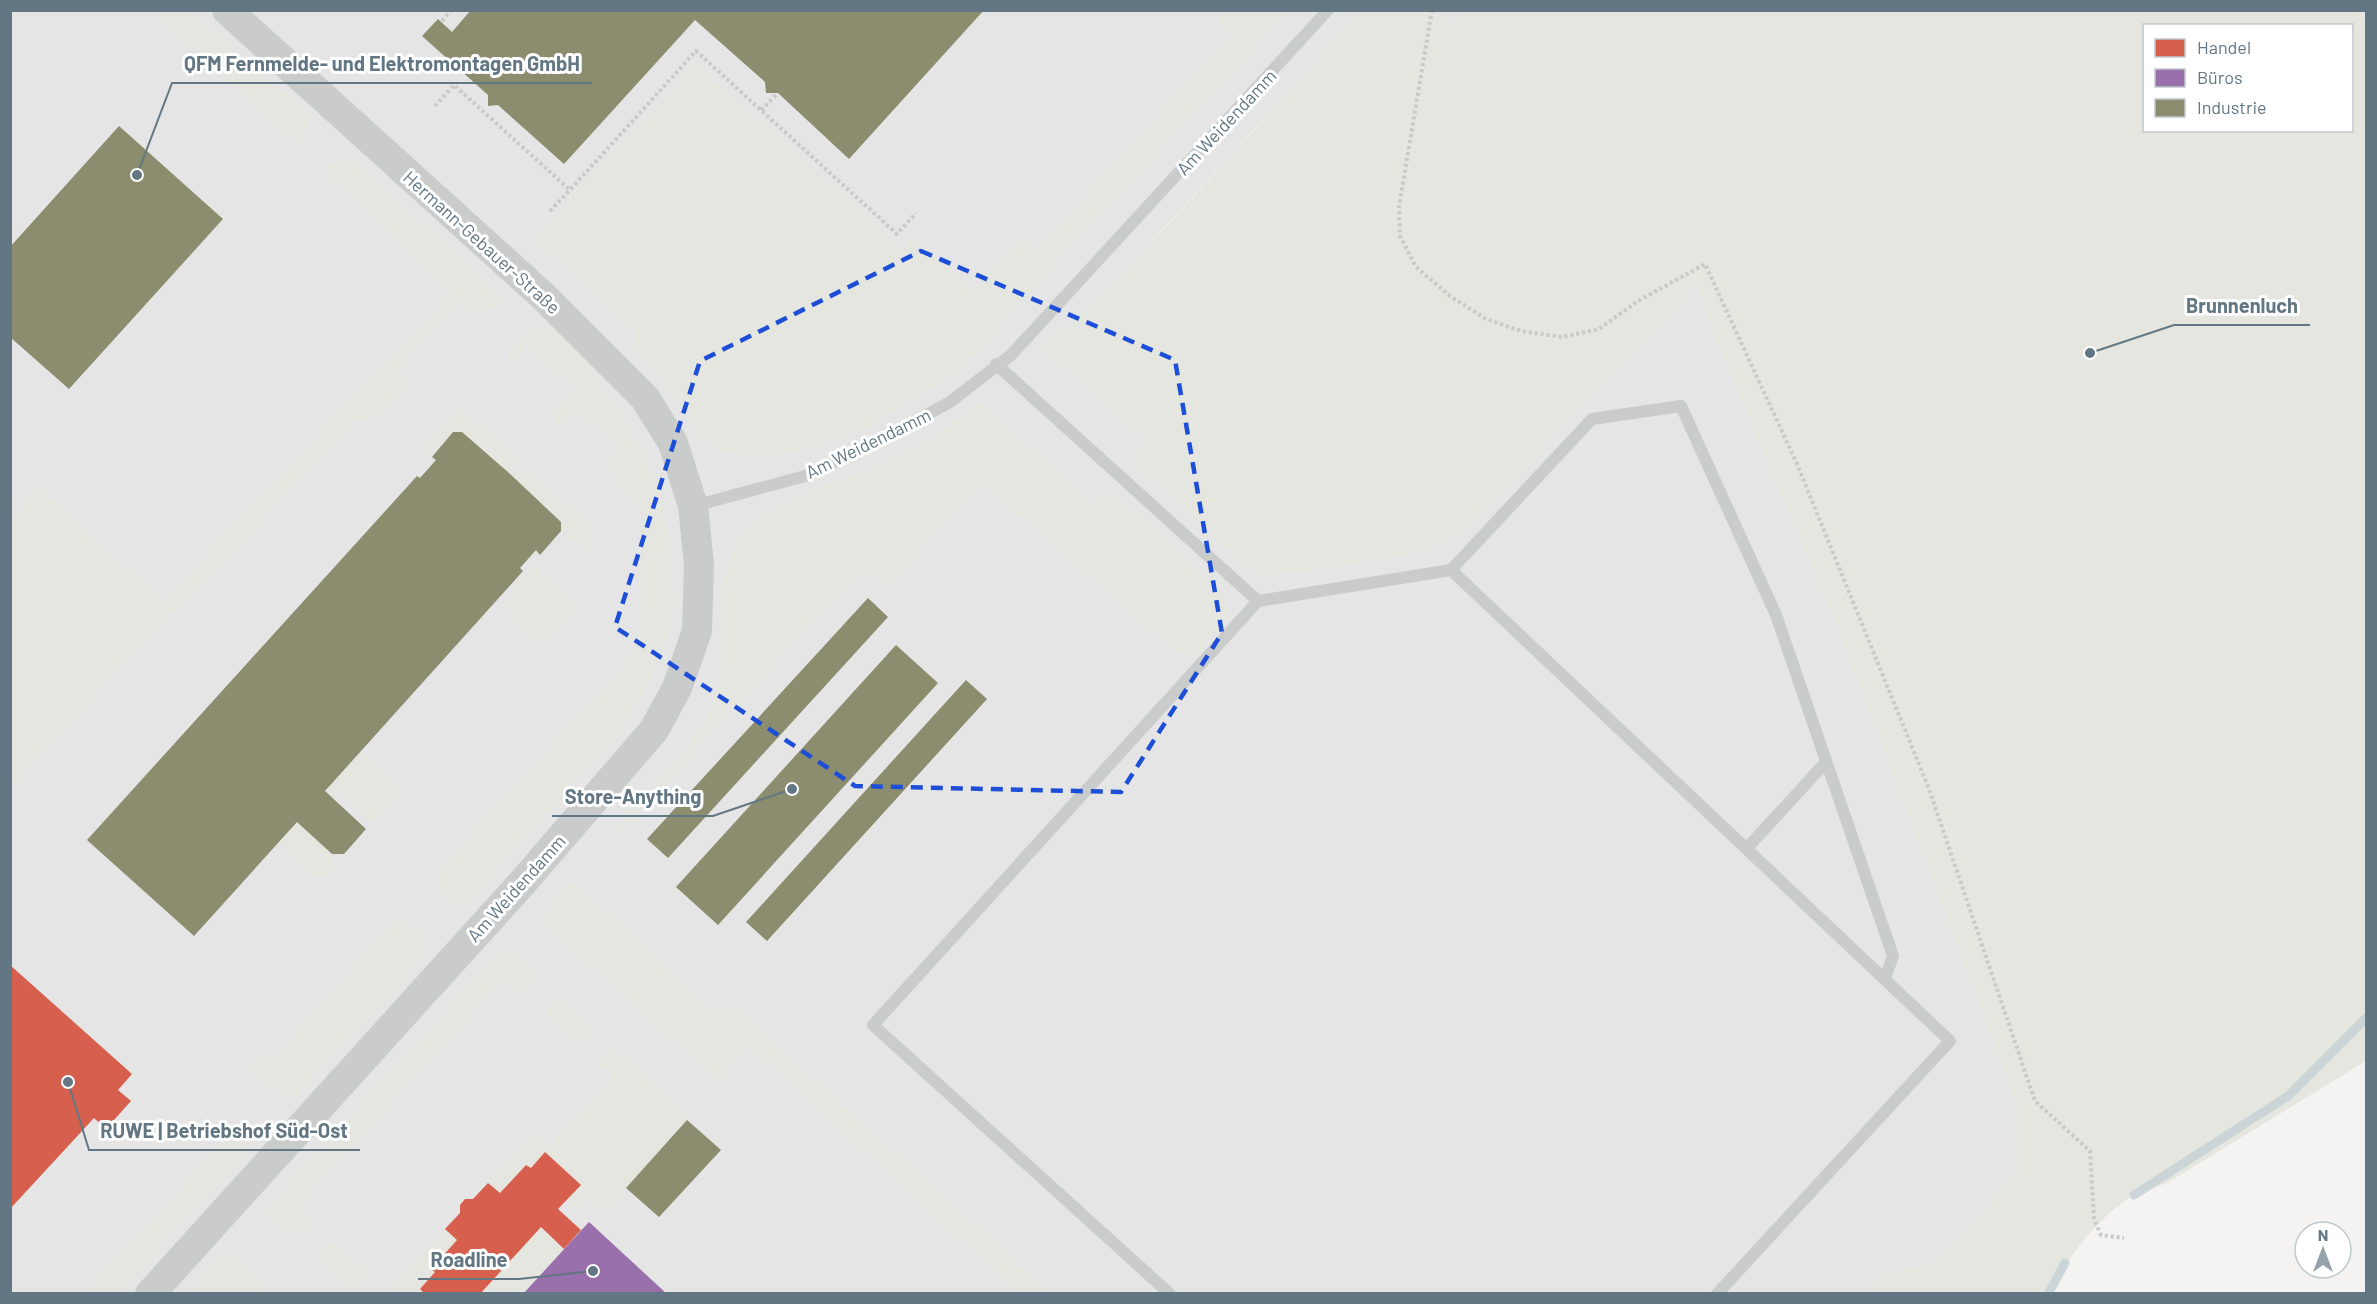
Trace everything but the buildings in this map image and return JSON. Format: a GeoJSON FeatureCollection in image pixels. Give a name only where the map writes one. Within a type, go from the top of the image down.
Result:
{"type":"FeatureCollection","features":[{"type":"Feature","properties":{"kind":"street","name":"Hermann-Gebauer-Straße"},"geometry":{"type":"LineString","coordinates":[[227,10],[543,296],[645,398],[673,443],[693,506]]}},
{"type":"Feature","properties":{"kind":"street","name":"Am Weidendamm"},"geometry":{"type":"LineString","coordinates":[[150,1293],[523,882],[654,730],[677,688],[697,631],[699,565],[693,506]]}},
{"type":"Feature","properties":{"kind":"lane","name":"Am Weidendamm"},"geometry":{"type":"LineString","coordinates":[[693,506],[805,476],[877,442],[950,402],[996,364],[1011,356],[1328,10]]}},
{"type":"Feature","properties":{"kind":"lane"},"geometry":{"type":"LineString","coordinates":[[996,364],[1258,601]]}},
{"type":"Feature","properties":{"kind":"lane"},"geometry":{"type":"LineString","coordinates":[[1170,1293],[873,1025],[1258,601],[1451,570],[1592,418],[1681,406],[1776,615],[1893,956],[1885,978]]}},
{"type":"Feature","properties":{"kind":"lane"},"geometry":{"type":"LineString","coordinates":[[1451,570],[1950,1041],[1717,1293]]}},
{"type":"Feature","properties":{"kind":"lane"},"geometry":{"type":"LineString","coordinates":[[1748,848],[1826,762]]}},
{"type":"Feature","properties":{"kind":"path"},"geometry":{"type":"LineString","coordinates":[[442,21],[451,10]]}},
{"type":"Feature","properties":{"kind":"path"},"geometry":{"type":"LineString","coordinates":[[1432,10],[1399,207],[1400,236],[1416,267],[1450,296],[1486,318],[1521,331],[1562,337],[1599,329],[1638,301],[1705,264],[1797,464],[1925,778],[2035,1101],[2090,1151],[2094,1219],[2101,1235],[2124,1238]]}},
{"type":"Feature","properties":{"kind":"path"},"geometry":{"type":"LineString","coordinates":[[550,211],[696,51],[897,234],[916,213]]}},
{"type":"Feature","properties":{"kind":"path"},"geometry":{"type":"LineString","coordinates":[[435,106],[454,85],[570,190]]}},
{"type":"Feature","properties":{"kind":"path"},"geometry":{"type":"LineString","coordinates":[[761,110],[778,93]]}},
{"type":"Feature","properties":{"kind":"highlighted area"},"geometry":{"type":"Polygon","coordinates":[[[921,251],[1175,360],[1222,633],[1121,792],[855,786],[615,627],[700,361],[921,251]]]}},
{"type":"Feature","properties":{"kind":"shaded area"},"geometry":{"type":"Polygon","coordinates":[[[1469,10],[2366,11],[2366,1061],[2167,1183],[2136,1194],[2119,1205],[2084,1240],[2048,1293],[1869,1293],[1889,1272],[1937,1263],[2018,1172],[2017,1104],[1836,623],[1718,345],[1697,284],[1586,399],[1463,533],[1420,554],[1268,576],[1257,574],[1133,461],[1147,440],[1041,346],[1090,310],[1363,11],[1432,11],[1451,29],[1469,10]]]}},
{"type":"Feature","properties":{"kind":"shaded area"},"geometry":{"type":"Polygon","coordinates":[[[10,11],[1363,11],[1150,243],[1586,399],[1697,283],[1718,345],[1836,623],[2017,1103],[2048,1293],[11,1293],[10,11]]]}},
{"type":"Feature","properties":{"kind":"shaded area"},"geometry":{"type":"Polygon","coordinates":[[[162,11],[188,11],[310,114],[301,146],[157,16],[162,11]]]}},
{"type":"Feature","properties":{"kind":"shaded area"},"geometry":{"type":"Polygon","coordinates":[[[1226,11],[1288,11],[995,327],[1003,330],[944,380],[864,429],[814,447],[759,458],[721,452],[703,438],[650,360],[636,347],[634,329],[534,238],[696,65],[903,251],[913,238],[973,292],[1023,237],[1038,249],[1232,35],[1217,20],[1226,11]]]}},
{"type":"Feature","properties":{"kind":"shaded area"},"geometry":{"type":"Polygon","coordinates":[[[1432,11],[1469,11],[1451,29],[1432,11]]]}},
{"type":"Feature","properties":{"kind":"shaded area"},"geometry":{"type":"Polygon","coordinates":[[[351,158],[499,297],[495,307],[485,313],[480,313],[459,300],[396,371],[412,385],[370,419],[354,420],[175,613],[171,610],[11,787],[11,520],[38,489],[163,602],[448,297],[450,289],[328,175],[326,167],[351,158]]]}},
{"type":"Feature","properties":{"kind":"shaded area"},"geometry":{"type":"Polygon","coordinates":[[[551,326],[589,364],[595,385],[624,418],[659,486],[669,538],[674,601],[671,626],[647,686],[620,731],[464,905],[438,893],[437,873],[640,648],[643,508],[605,466],[621,448],[577,409],[561,426],[555,419],[556,413],[577,390],[527,344],[512,361],[507,359],[508,353],[532,329],[551,326]]]}},
{"type":"Feature","properties":{"kind":"shaded area"},"geometry":{"type":"Polygon","coordinates":[[[979,403],[1091,504],[1102,493],[1107,498],[1112,493],[1223,595],[1229,619],[1195,655],[1177,652],[983,483],[885,586],[863,566],[622,830],[618,827],[686,750],[707,715],[720,677],[724,577],[730,559],[740,541],[754,525],[792,500],[899,456],[941,431],[979,403]]]}},
{"type":"Feature","properties":{"kind":"shaded area"},"geometry":{"type":"Polygon","coordinates":[[[460,408],[519,463],[509,473],[462,432],[453,432],[432,457],[423,449],[460,408]]]}},
{"type":"Feature","properties":{"kind":"shaded area"},"geometry":{"type":"Polygon","coordinates":[[[526,469],[591,527],[593,534],[591,550],[587,552],[561,531],[561,522],[515,480],[526,469]]]}},
{"type":"Feature","properties":{"kind":"shaded area"},"geometry":{"type":"Polygon","coordinates":[[[533,566],[576,607],[548,638],[533,638],[511,620],[517,613],[503,601],[533,566]]]}},
{"type":"Feature","properties":{"kind":"shaded area"},"geometry":{"type":"Polygon","coordinates":[[[360,752],[403,790],[372,822],[339,792],[333,799],[325,791],[360,752]]]}},
{"type":"Feature","properties":{"kind":"shaded area"},"geometry":{"type":"Polygon","coordinates":[[[297,822],[332,854],[333,866],[323,876],[317,876],[278,842],[297,822]]]}},
{"type":"Feature","properties":{"kind":"shaded area"},"geometry":{"type":"Polygon","coordinates":[[[573,882],[716,1015],[728,1003],[1049,1293],[1020,1293],[749,1045],[718,1080],[540,919],[573,882]]]}},
{"type":"Feature","properties":{"kind":"shaded area"},"geometry":{"type":"Polygon","coordinates":[[[396,920],[405,920],[421,935],[424,956],[294,1097],[272,1087],[250,1067],[265,1051],[274,1058],[396,920]]]}},
{"type":"Feature","properties":{"kind":"shaded area"},"geometry":{"type":"Polygon","coordinates":[[[504,948],[538,978],[523,994],[504,977],[295,1208],[311,1223],[297,1238],[266,1210],[504,948]]]}},
{"type":"Feature","properties":{"kind":"shaded area"},"geometry":{"type":"Polygon","coordinates":[[[557,999],[561,999],[592,1026],[592,1030],[579,1043],[545,1013],[557,999]]]}},
{"type":"Feature","properties":{"kind":"shaded area"},"geometry":{"type":"Polygon","coordinates":[[[612,1047],[687,1113],[687,1120],[604,1211],[589,1197],[579,1208],[567,1199],[580,1184],[545,1152],[531,1168],[526,1165],[500,1193],[488,1183],[535,1131],[551,1145],[614,1076],[598,1062],[612,1047]]]}},
{"type":"Feature","properties":{"kind":"shaded area"},"geometry":{"type":"Polygon","coordinates":[[[244,1119],[255,1142],[116,1293],[86,1293],[244,1119]]]}},
{"type":"Feature","properties":{"kind":"shaded area"},"geometry":{"type":"Polygon","coordinates":[[[541,1227],[564,1249],[523,1293],[480,1294],[541,1227]]]}},
{"type":"Feature","properties":{"kind":"shaded area"},"geometry":{"type":"Polygon","coordinates":[[[445,1229],[457,1240],[431,1268],[435,1272],[425,1293],[387,1294],[445,1229]]]}},
{"type":"Feature","properties":{"kind":"shaded area"},"geometry":{"type":"Polygon","coordinates":[[[333,1242],[367,1273],[355,1286],[349,1286],[321,1260],[321,1255],[333,1242]]]}},
{"type":"Feature","properties":{"kind":"shaded area"},"geometry":{"type":"Polygon","coordinates":[[[228,1252],[230,1256],[271,1293],[190,1293],[228,1252]]]}},
{"type":"Feature","properties":{"kind":"waterway"},"geometry":{"type":"LineString","coordinates":[[2134,1195],[2288,1096],[2366,1018]]}},
{"type":"Feature","properties":{"kind":"waterway"},"geometry":{"type":"LineString","coordinates":[[2048,1294],[2065,1263]]}},
{"type":"Feature","properties":{"kind":"place","name":"QFM Fernmelde- und Elektromontagen GmbH"},"geometry":{"type":"Point","coordinates":[137,175]}},
{"type":"Feature","properties":{"kind":"place","name":"Brunnenluch"},"geometry":{"type":"Point","coordinates":[2090,353]}},
{"type":"Feature","properties":{"kind":"place","name":"Store-Anything"},"geometry":{"type":"Point","coordinates":[792,789]}},
{"type":"Feature","properties":{"kind":"place","name":"RUWE | Betriebshof Süd-Ost"},"geometry":{"type":"Point","coordinates":[68,1082]}},
{"type":"Feature","properties":{"kind":"place","name":"Roadline"},"geometry":{"type":"Point","coordinates":[593,1271]}}]}
